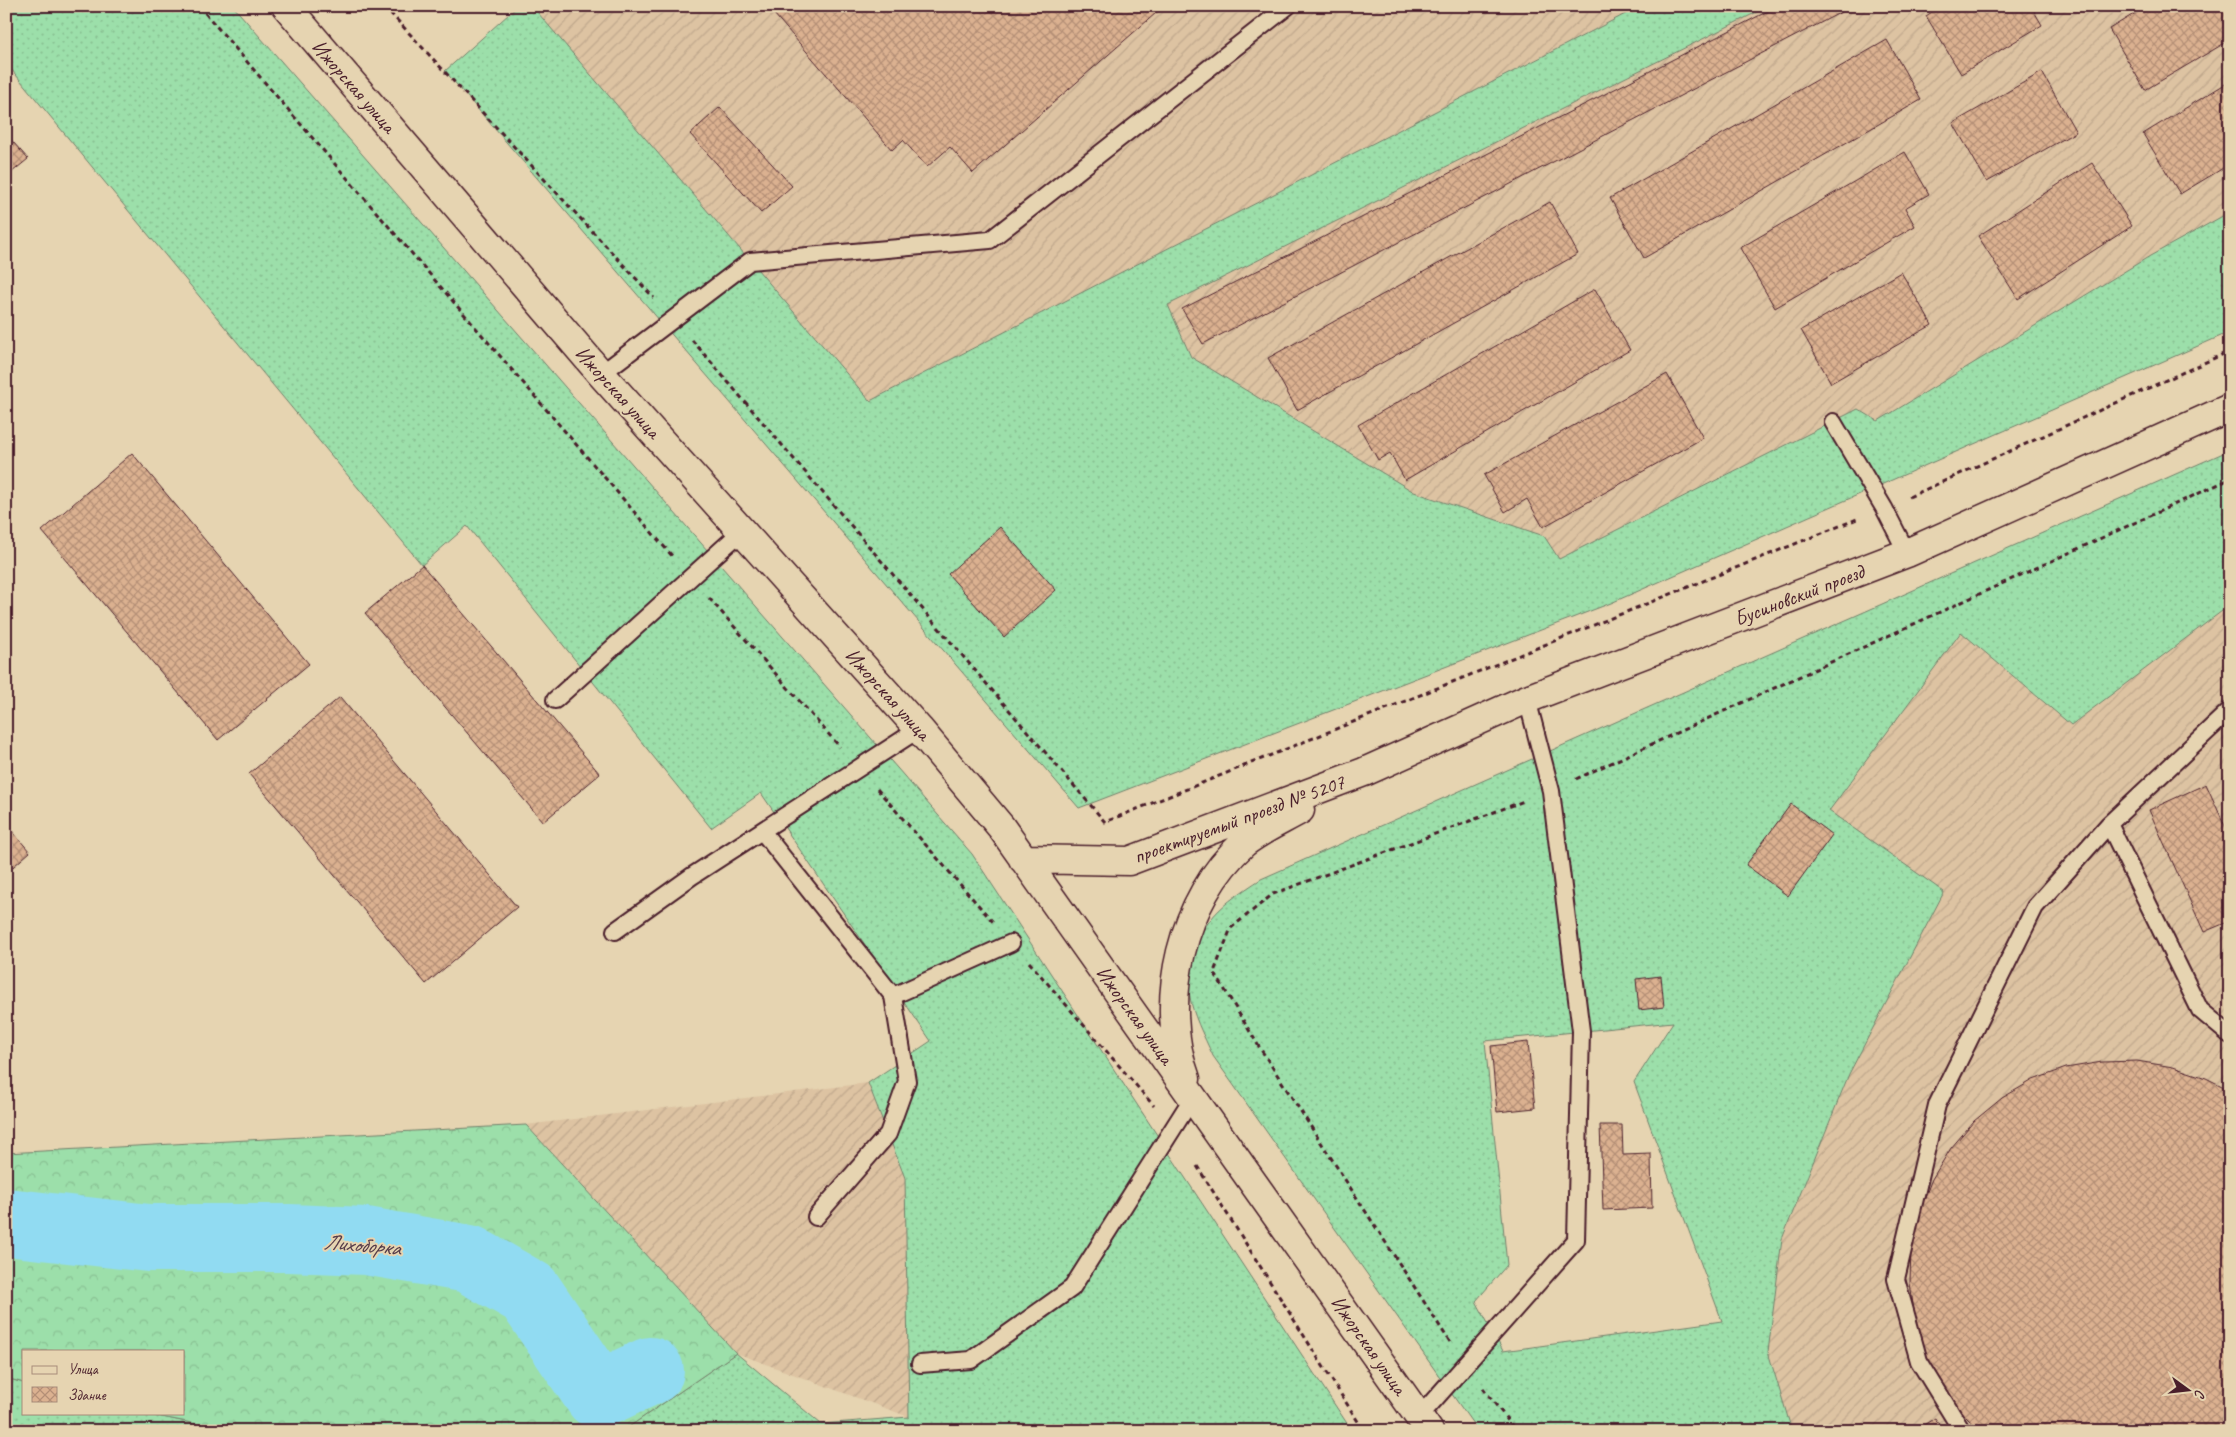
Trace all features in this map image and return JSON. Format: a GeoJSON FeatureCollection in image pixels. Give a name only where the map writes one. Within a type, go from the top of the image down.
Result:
{"type":"FeatureCollection","features":[{"type":"Feature","properties":{"kind":"main road","name":"Ижорская улица"},"geometry":{"type":"LineString","coordinates":[[286,6],[601,374],[919,729],[1001,827],[1424,1424]]}},
{"type":"Feature","properties":{"kind":"main road","name":"Бусиновский проезд"},"geometry":{"type":"LineString","coordinates":[[1364,772],[1527,699],[1907,553],[2230,408]]}},
{"type":"Feature","properties":{"kind":"main road","name":"проектируемый проезд № 5207"},"geometry":{"type":"LineString","coordinates":[[1024,859],[1129,861],[1364,772]]}},
{"type":"Feature","properties":{"kind":"main road"},"geometry":{"type":"LineString","coordinates":[[1193,1097],[1182,1067],[1177,1036],[1175,979],[1178,956],[1185,934],[1207,886],[1245,842],[1364,772]]}},
{"type":"Feature","properties":{"kind":"lane"},"geometry":{"type":"LineString","coordinates":[[601,374],[750,261],[990,240],[1288,6]]}},
{"type":"Feature","properties":{"kind":"lane"},"geometry":{"type":"LineString","coordinates":[[1833,422],[1884,508],[1907,553]]}},
{"type":"Feature","properties":{"kind":"lane"},"geometry":{"type":"LineString","coordinates":[[555,700],[742,531]]}},
{"type":"Feature","properties":{"kind":"lane"},"geometry":{"type":"LineString","coordinates":[[1424,1424],[1465,1365],[1576,1240],[1581,1031],[1551,791],[1527,699]]}},
{"type":"Feature","properties":{"kind":"lane"},"geometry":{"type":"LineString","coordinates":[[1962,1431],[1919,1361],[1896,1279],[1936,1105],[2036,907],[2109,824],[2230,710]]}},
{"type":"Feature","properties":{"kind":"lane"},"geometry":{"type":"LineString","coordinates":[[615,931],[692,876],[919,729]]}},
{"type":"Feature","properties":{"kind":"lane"},"geometry":{"type":"LineString","coordinates":[[2109,824],[2200,1010],[2230,1035]]}},
{"type":"Feature","properties":{"kind":"lane"},"geometry":{"type":"LineString","coordinates":[[762,831],[893,996],[907,1081],[888,1134],[816,1217]]}},
{"type":"Feature","properties":{"kind":"lane"},"geometry":{"type":"LineString","coordinates":[[893,996],[1011,943]]}},
{"type":"Feature","properties":{"kind":"lane"},"geometry":{"type":"LineString","coordinates":[[920,1364],[971,1360],[1072,1288],[1193,1097]]}},
{"type":"Feature","properties":{"kind":"path"},"geometry":{"type":"LineString","coordinates":[[199,6],[691,578],[1173,1128],[1364,1431]]}},
{"type":"Feature","properties":{"kind":"path"},"geometry":{"type":"LineString","coordinates":[[384,6],[674,319],[1105,822],[1884,508],[2230,352]]}},
{"type":"Feature","properties":{"kind":"path"},"geometry":{"type":"LineString","coordinates":[[1516,1431],[1465,1365],[1263,1053],[1214,972],[1231,928],[1273,894],[1551,791],[2230,479]]}},
{"type":"Feature","properties":{"kind":"shaded area"},"geometry":{"type":"Polygon","coordinates":[[[532,6],[1641,6],[869,402],[532,6]]]}},
{"type":"Feature","properties":{"kind":"shaded area"},"geometry":{"type":"Polygon","coordinates":[[[1769,6],[2230,6],[2230,212],[2150,256],[1878,421],[1858,409],[1559,559],[1543,536],[1414,492],[1191,357],[1168,305],[1769,6]]]}},
{"type":"Feature","properties":{"kind":"shaded area"},"geometry":{"type":"Polygon","coordinates":[[[2230,605],[2230,1431],[1792,1431],[1768,1352],[1782,1239],[1849,1074],[1829,811],[1961,632],[2071,725],[2230,605]]]}},
{"type":"Feature","properties":{"kind":"shaded area"},"geometry":{"type":"Polygon","coordinates":[[[868,1083],[905,1178],[909,1417],[736,1353],[526,1125],[868,1083]]]}},
{"type":"Feature","properties":{"kind":"green space"},"geometry":{"type":"Polygon","coordinates":[[[6,6],[233,6],[972,854],[1352,1431],[623,1431],[736,1353],[821,1424],[909,1417],[905,1178],[868,1083],[931,1041],[761,793],[711,828],[467,526],[422,565],[6,63],[6,6]]]}},
{"type":"Feature","properties":{"kind":"green space"},"geometry":{"type":"Polygon","coordinates":[[[518,6],[532,6],[870,401],[1641,6],[1769,6],[1168,305],[1191,357],[1414,492],[1544,536],[1559,559],[1858,409],[1878,421],[2150,256],[2230,212],[2230,332],[1611,603],[1079,808],[445,71],[518,6]]]}},
{"type":"Feature","properties":{"kind":"green space"},"geometry":{"type":"Polygon","coordinates":[[[2230,450],[2230,605],[2071,725],[1961,632],[1829,811],[1944,892],[1849,1074],[1782,1239],[1768,1352],[1792,1431],[1478,1431],[1213,1056],[1202,1033],[1189,992],[1194,952],[1199,938],[1214,915],[1224,905],[1261,879],[2230,450]],[[1673,1022],[1485,1041],[1507,1265],[1476,1301],[1503,1351],[1722,1321],[1634,1082],[1673,1022]]]}},
{"type":"Feature","properties":{"kind":"green space"},"geometry":{"type":"Polygon","coordinates":[[[526,1125],[736,1353],[623,1431],[230,1431],[148,1414],[185,1414],[185,1350],[22,1350],[22,1382],[6,1378],[6,1153],[526,1125]]]}},
{"type":"Feature","properties":{"kind":"green space"},"geometry":{"type":"Polygon","coordinates":[[[6,1378],[22,1382],[22,1414],[148,1414],[230,1431],[6,1431],[6,1378]]]}},
{"type":"Feature","properties":{"kind":"building"},"geometry":{"type":"Polygon","coordinates":[[[767,6],[1164,6],[973,173],[950,147],[927,167],[903,140],[892,150],[767,6]]]}},
{"type":"Feature","properties":{"kind":"building"},"geometry":{"type":"Polygon","coordinates":[[[1778,6],[1853,6],[1203,344],[1182,309],[1778,6]]]}},
{"type":"Feature","properties":{"kind":"building"},"geometry":{"type":"Polygon","coordinates":[[[1941,6],[2031,6],[2042,25],[1961,74],[1926,16],[1941,6]]]}},
{"type":"Feature","properties":{"kind":"building"},"geometry":{"type":"Polygon","coordinates":[[[2147,6],[2230,6],[2230,40],[2145,90],[2109,29],[2147,6]]]}},
{"type":"Feature","properties":{"kind":"building"},"geometry":{"type":"Polygon","coordinates":[[[1887,40],[1921,100],[1644,258],[1610,198],[1887,40]]]}},
{"type":"Feature","properties":{"kind":"building"},"geometry":{"type":"Polygon","coordinates":[[[2042,72],[2076,132],[1987,182],[1953,123],[2042,72]]]}},
{"type":"Feature","properties":{"kind":"building"},"geometry":{"type":"Polygon","coordinates":[[[2230,81],[2230,164],[2180,194],[2143,134],[2230,81]]]}},
{"type":"Feature","properties":{"kind":"building"},"geometry":{"type":"Polygon","coordinates":[[[720,107],[792,186],[761,213],[690,134],[720,107]]]}},
{"type":"Feature","properties":{"kind":"building"},"geometry":{"type":"Polygon","coordinates":[[[6,134],[28,159],[6,177],[6,134]]]}},
{"type":"Feature","properties":{"kind":"building"},"geometry":{"type":"Polygon","coordinates":[[[1905,152],[1929,194],[1905,208],[1915,226],[1775,308],[1740,248],[1905,152]]]}},
{"type":"Feature","properties":{"kind":"building"},"geometry":{"type":"Polygon","coordinates":[[[2092,163],[2132,226],[2018,299],[1978,236],[2092,163]]]}},
{"type":"Feature","properties":{"kind":"building"},"geometry":{"type":"Polygon","coordinates":[[[1550,202],[1578,254],[1297,410],[1268,358],[1550,202]]]}},
{"type":"Feature","properties":{"kind":"building"},"geometry":{"type":"Polygon","coordinates":[[[1901,272],[1932,325],[1831,383],[1801,330],[1901,272]]]}},
{"type":"Feature","properties":{"kind":"building"},"geometry":{"type":"Polygon","coordinates":[[[1595,289],[1630,350],[1405,480],[1390,453],[1378,460],[1358,425],[1595,289]]]}},
{"type":"Feature","properties":{"kind":"building"},"geometry":{"type":"Polygon","coordinates":[[[1667,374],[1703,438],[1543,527],[1527,499],[1505,512],[1484,475],[1667,374]]]}},
{"type":"Feature","properties":{"kind":"building"},"geometry":{"type":"Polygon","coordinates":[[[132,453],[309,664],[218,740],[42,531],[132,453]]]}},
{"type":"Feature","properties":{"kind":"building"},"geometry":{"type":"Polygon","coordinates":[[[1000,527],[1056,590],[1004,637],[948,574],[1000,527]]]}},
{"type":"Feature","properties":{"kind":"building"},"geometry":{"type":"Polygon","coordinates":[[[422,565],[600,774],[543,822],[365,613],[422,565]]]}},
{"type":"Feature","properties":{"kind":"building"},"geometry":{"type":"Polygon","coordinates":[[[340,697],[517,907],[426,984],[249,774],[340,697]]]}},
{"type":"Feature","properties":{"kind":"building"},"geometry":{"type":"Polygon","coordinates":[[[2206,784],[2230,837],[2230,921],[2204,932],[2149,810],[2206,784]]]}},
{"type":"Feature","properties":{"kind":"building"},"geometry":{"type":"Polygon","coordinates":[[[1791,804],[1832,835],[1788,896],[1746,865],[1791,804]]]}},
{"type":"Feature","properties":{"kind":"building"},"geometry":{"type":"Polygon","coordinates":[[[6,824],[30,852],[6,873],[6,824]]]}},
{"type":"Feature","properties":{"kind":"building"},"geometry":{"type":"Polygon","coordinates":[[[1661,976],[1664,1007],[1639,1010],[1636,979],[1661,976]]]}},
{"type":"Feature","properties":{"kind":"building"},"geometry":{"type":"Polygon","coordinates":[[[1528,1042],[1535,1108],[1497,1112],[1491,1046],[1528,1042]]]}},
{"type":"Feature","properties":{"kind":"building"},"geometry":{"type":"Polygon","coordinates":[[[2137,1061],[2173,1067],[2206,1078],[2230,1090],[2230,1431],[1980,1431],[1963,1414],[1941,1385],[1925,1353],[1915,1319],[1910,1283],[1911,1247],[1919,1212],[1932,1179],[1951,1148],[1974,1121],[2002,1098],[2033,1080],[2066,1068],[2102,1062],[2137,1061]]]}},
{"type":"Feature","properties":{"kind":"building"},"geometry":{"type":"Polygon","coordinates":[[[1600,1125],[1622,1125],[1623,1155],[1651,1154],[1652,1208],[1603,1210],[1600,1125]]]}},
{"type":"Feature","properties":{"kind":"building"},"geometry":{"type":"Polygon","coordinates":[[[1935,1418],[1943,1431],[1914,1431],[1935,1418]]]}},
{"type":"Feature","properties":{"kind":"waterway","name":"Лихоборка"},"geometry":{"type":"LineString","coordinates":[[6,1222],[149,1238],[289,1238],[366,1241],[469,1259],[529,1293],[598,1395],[650,1371]]}}]}
